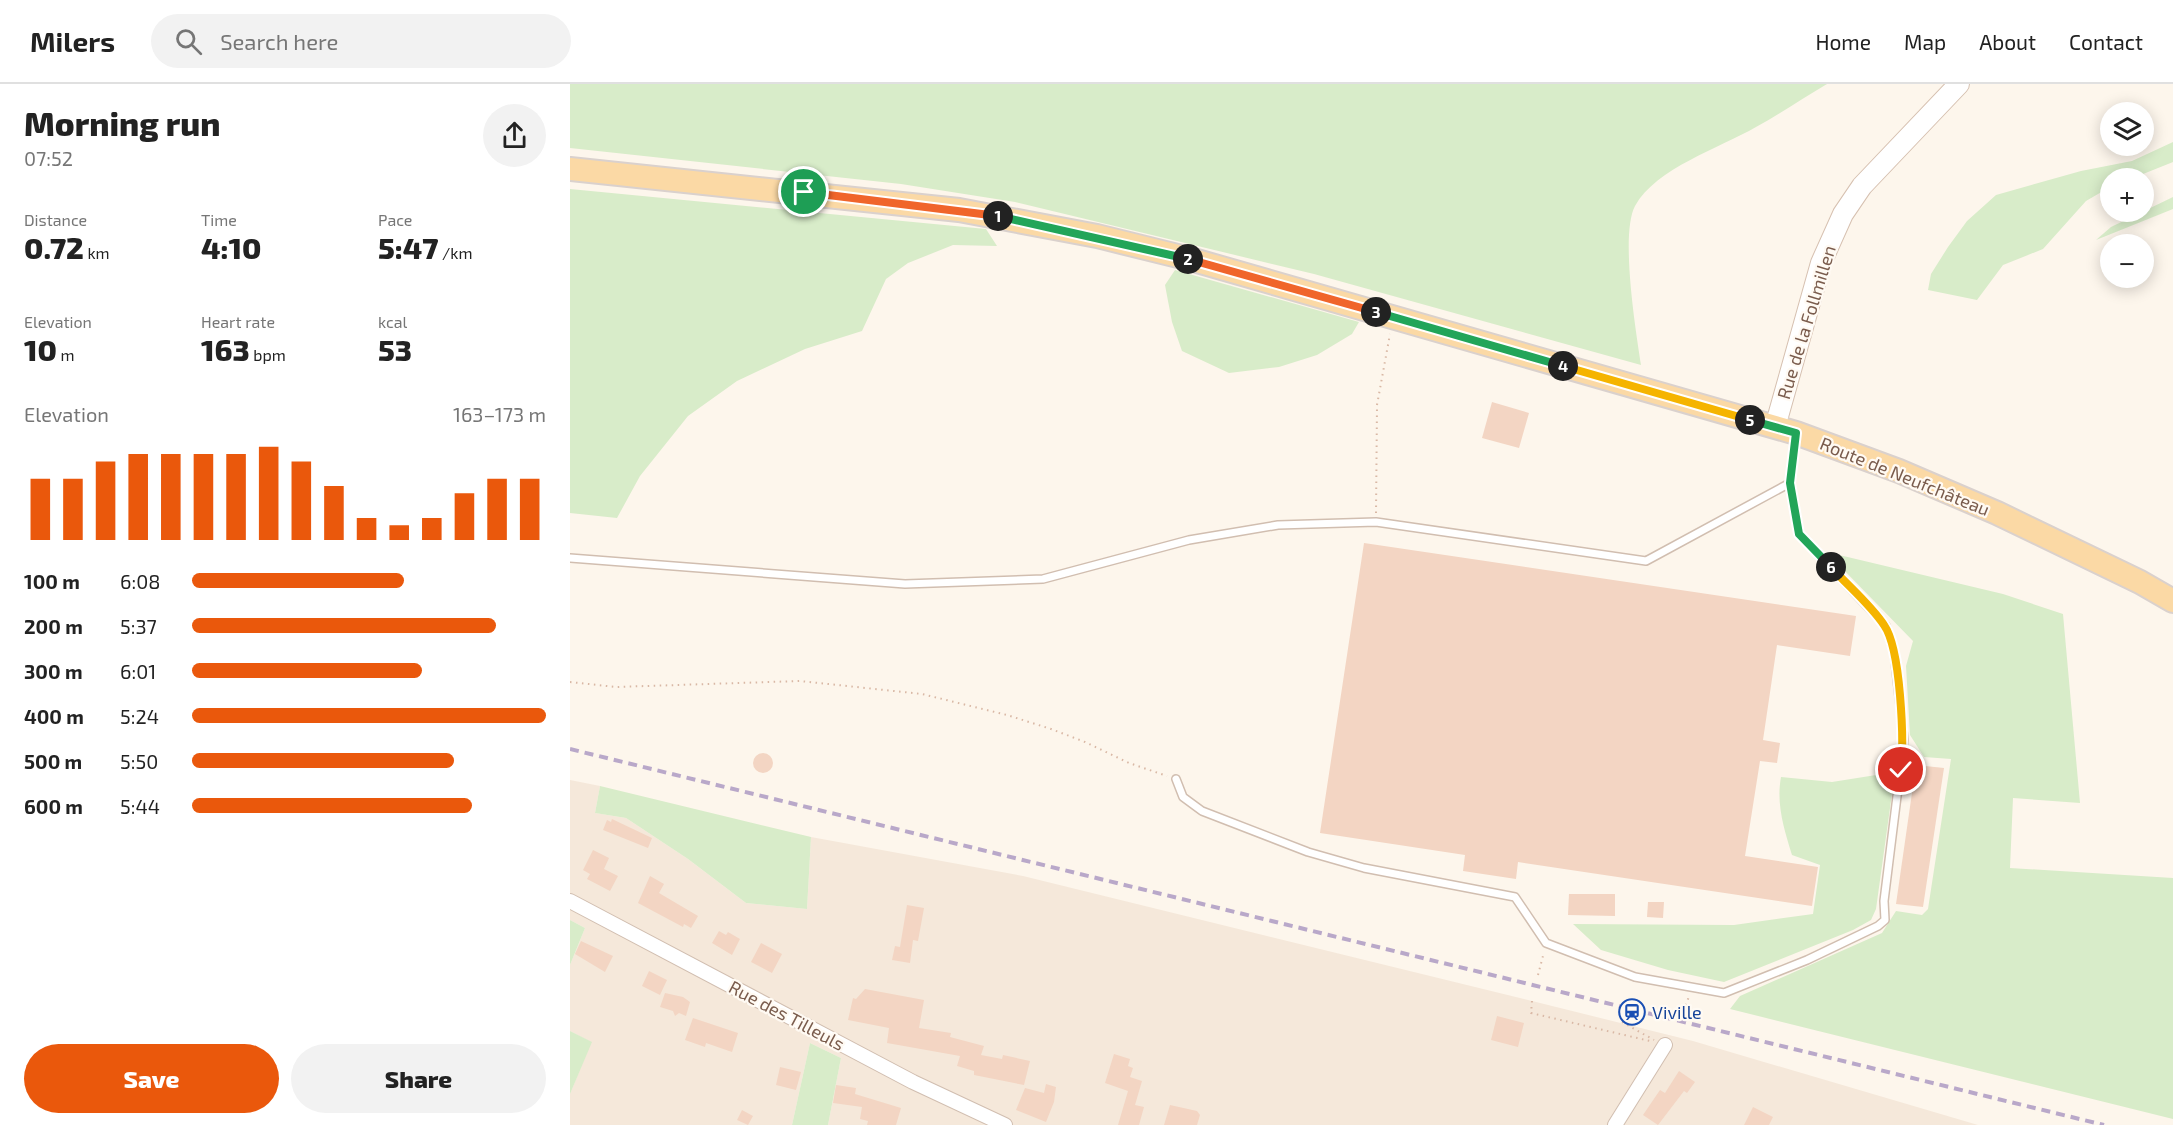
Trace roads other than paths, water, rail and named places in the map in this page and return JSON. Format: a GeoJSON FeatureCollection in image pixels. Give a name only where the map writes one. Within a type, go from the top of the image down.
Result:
{"type":"FeatureCollection","features":[{"type":"Feature","properties":{"kind":"main road","name":"Route de Neufchâteau"},"geometry":{"type":"LineString","coordinates":[[570,169],[874,199],[1022,220],[1190,259],[1785,430],[1899,471],[1997,513],[2140,582],[2173,601]]}},
{"type":"Feature","properties":{"kind":"street","name":"Rue de la Follmillen"},"geometry":{"type":"LineString","coordinates":[[1785,430],[1821,263],[1843,214],[1862,186],[1959,84]]}},
{"type":"Feature","properties":{"kind":"street","name":"Rue des Tilleuls"},"geometry":{"type":"LineString","coordinates":[[570,901],[913,1082],[1005,1125]]}},
{"type":"Feature","properties":{"kind":"street"},"geometry":{"type":"LineString","coordinates":[[1615,1125],[1665,1045]]}},
{"type":"Feature","properties":{"kind":"lane"},"geometry":{"type":"LineString","coordinates":[[1176,779],[1183,797],[1202,811],[1308,852],[1364,868],[1515,897],[1546,944],[1635,977],[1724,993],[1808,960],[1878,926],[1885,920],[1884,901],[1904,740],[1894,652],[1886,626],[1799,534],[1790,483],[1785,430]]}},
{"type":"Feature","properties":{"kind":"lane"},"geometry":{"type":"LineString","coordinates":[[570,558],[904,584],[1043,579],[1189,540],[1278,525],[1376,522],[1646,561],[1790,483]]}},
{"type":"Feature","properties":{"kind":"railway"},"geometry":{"type":"LineString","coordinates":[[570,749],[2104,1125]]}},
{"type":"Feature","properties":{"kind":"place","name":"Viville"},"geometry":{"type":"Point","coordinates":[1632,1012]}}]}
